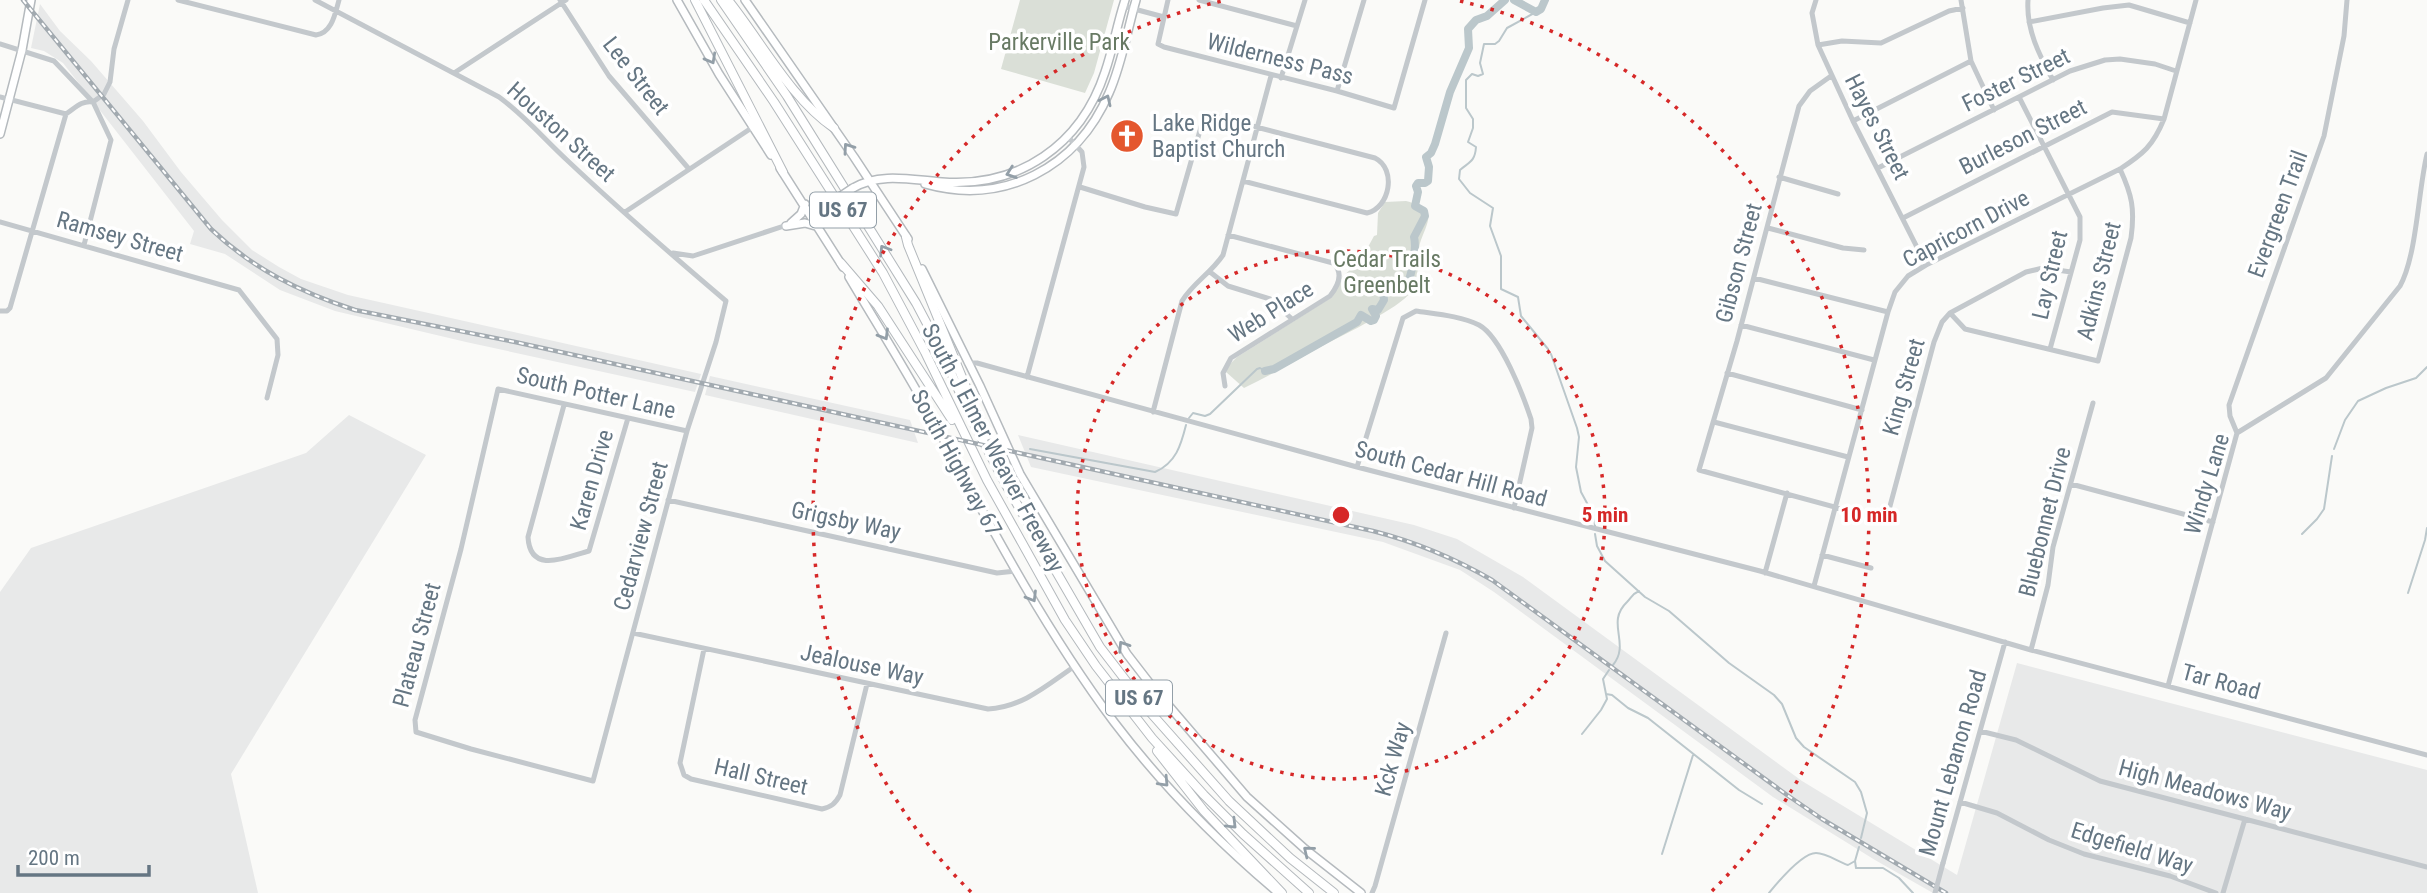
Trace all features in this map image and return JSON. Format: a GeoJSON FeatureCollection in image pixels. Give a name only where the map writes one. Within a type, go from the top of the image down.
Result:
{"type":"FeatureCollection","features":[{"type":"Feature","properties":{"kind":"highway"},"geometry":{"type":"LineString","coordinates":[[695,0],[783,172]]}},
{"type":"Feature","properties":{"kind":"highway","name":"South J Elmer Weaver Freeway"},"geometry":{"type":"LineString","coordinates":[[705,0],[883,273],[925,352],[962,431],[1065,620],[1096,666],[1152,738],[1243,834],[1309,893]]}},
{"type":"Feature","properties":{"kind":"highway","name":"South J Elmer Weaver Freeway"},"geometry":{"type":"LineString","coordinates":[[721,0],[787,96],[909,291],[944,356],[968,412],[1027,523],[1055,566],[1095,638],[1150,712],[1229,801],[1290,858],[1334,893]]}},
{"type":"Feature","properties":{"kind":"highway"},"geometry":{"type":"LineString","coordinates":[[729,0],[803,99],[822,120],[834,128]]}},
{"type":"Feature","properties":{"kind":"highway"},"geometry":{"type":"LineString","coordinates":[[906,237],[967,386],[995,463]]}},
{"type":"Feature","properties":{"kind":"highway"},"geometry":{"type":"LineString","coordinates":[[841,262],[878,306],[954,424],[962,431]]}},
{"type":"Feature","properties":{"kind":"highway"},"geometry":{"type":"LineString","coordinates":[[1152,738],[1153,746],[1195,799],[1280,893]]}},
{"type":"Feature","properties":{"kind":"main road","name":"South Highway 67"},"geometry":{"type":"LineString","coordinates":[[677,0],[719,74],[841,262],[915,387],[1016,571],[1074,666],[1114,722],[1157,775],[1240,860],[1280,893]]}},
{"type":"Feature","properties":{"kind":"main road"},"geometry":{"type":"LineString","coordinates":[[745,0],[870,180],[906,237],[1020,474],[1135,665],[1247,796],[1305,849],[1361,893]]}},
{"type":"Feature","properties":{"kind":"main road"},"geometry":{"type":"LineString","coordinates":[[911,180],[961,191],[1000,187],[1045,170],[1076,145],[1098,116],[1116,75],[1136,0]]}},
{"type":"Feature","properties":{"kind":"main road"},"geometry":{"type":"LineString","coordinates":[[0,134],[32,3]]}},
{"type":"Feature","properties":{"kind":"main road"},"geometry":{"type":"LineString","coordinates":[[812,216],[853,188],[870,180],[883,178],[954,183],[995,178],[1031,164],[1068,137],[1087,113],[1105,72],[1124,3]]}},
{"type":"Feature","properties":{"kind":"main road"},"geometry":{"type":"LineString","coordinates":[[1105,72],[1116,75]]}},
{"type":"Feature","properties":{"kind":"main road"},"geometry":{"type":"LineString","coordinates":[[786,226],[797,218],[805,204]]}},
{"type":"Feature","properties":{"kind":"main road"},"geometry":{"type":"LineString","coordinates":[[786,226],[805,223],[819,227]]}},
{"type":"Feature","properties":{"kind":"street"},"geometry":{"type":"LineString","coordinates":[[1,311],[10,308],[66,114],[80,104],[93,102],[104,93],[110,82],[114,49],[128,0]]}},
{"type":"Feature","properties":{"kind":"street"},"geometry":{"type":"LineString","coordinates":[[178,0],[316,35],[327,30],[339,0]]}},
{"type":"Feature","properties":{"kind":"street","name":"Houston Street"},"geometry":{"type":"LineString","coordinates":[[315,0],[499,97],[524,117],[667,251],[726,301]]}},
{"type":"Feature","properties":{"kind":"street"},"geometry":{"type":"LineString","coordinates":[[1124,3],[1133,9],[1164,17],[1168,0]]}},
{"type":"Feature","properties":{"kind":"street"},"geometry":{"type":"LineString","coordinates":[[1199,0],[1297,26]]}},
{"type":"Feature","properties":{"kind":"street"},"geometry":{"type":"LineString","coordinates":[[1281,78],[1305,0]]}},
{"type":"Feature","properties":{"kind":"street"},"geometry":{"type":"LineString","coordinates":[[1337,91],[1364,0]]}},
{"type":"Feature","properties":{"kind":"street","name":"Wilderness Pass"},"geometry":{"type":"LineString","coordinates":[[1164,17],[1158,44],[1394,108],[1425,0]]}},
{"type":"Feature","properties":{"kind":"street","name":"Hayes Street"},"geometry":{"type":"LineString","coordinates":[[1816,0],[1812,13],[1818,45],[1926,265]]}},
{"type":"Feature","properties":{"kind":"street"},"geometry":{"type":"LineString","coordinates":[[1961,0],[1971,61],[1994,110]]}},
{"type":"Feature","properties":{"kind":"street"},"geometry":{"type":"LineString","coordinates":[[2028,0],[2027,16],[2038,52],[2053,80]]}},
{"type":"Feature","properties":{"kind":"street","name":"Capricorn Drive"},"geometry":{"type":"LineString","coordinates":[[1814,586],[1874,360],[1895,292],[1908,276],[1926,265],[2120,169],[2143,153],[2157,137],[2164,119],[2196,0]]}},
{"type":"Feature","properties":{"kind":"street","name":"Evergreen Trail"},"geometry":{"type":"LineString","coordinates":[[2237,433],[2229,411],[2231,396],[2324,136],[2344,36],[2347,0]]}},
{"type":"Feature","properties":{"kind":"street"},"geometry":{"type":"LineString","coordinates":[[454,73],[563,1]]}},
{"type":"Feature","properties":{"kind":"street","name":"Lee Street"},"geometry":{"type":"LineString","coordinates":[[563,1],[609,76],[689,169]]}},
{"type":"Feature","properties":{"kind":"street"},"geometry":{"type":"LineString","coordinates":[[2029,22],[2129,5],[2190,23]]}},
{"type":"Feature","properties":{"kind":"street"},"geometry":{"type":"LineString","coordinates":[[1818,45],[1842,41],[1881,43],[1949,11],[1963,8]]}},
{"type":"Feature","properties":{"kind":"street"},"geometry":{"type":"LineString","coordinates":[[0,44],[54,61],[93,102],[111,140],[84,245]]}},
{"type":"Feature","properties":{"kind":"street","name":"Foster Street"},"geometry":{"type":"LineString","coordinates":[[1878,168],[2070,71],[2105,60],[2120,59],[2155,64],[2176,71]]}},
{"type":"Feature","properties":{"kind":"street"},"geometry":{"type":"LineString","coordinates":[[1853,121],[1971,61]]}},
{"type":"Feature","properties":{"kind":"street"},"geometry":{"type":"LineString","coordinates":[[1153,412],[1182,301],[1223,255],[1271,76]]}},
{"type":"Feature","properties":{"kind":"street","name":"Gibson Street"},"geometry":{"type":"LineString","coordinates":[[1787,493],[1699,470],[1768,228],[1799,106],[1810,90],[1831,76]]}},
{"type":"Feature","properties":{"kind":"street"},"geometry":{"type":"LineString","coordinates":[[0,97],[66,114]]}},
{"type":"Feature","properties":{"kind":"street","name":"Lay Street"},"geometry":{"type":"LineString","coordinates":[[2019,97],[2080,217],[2080,240],[2050,349]]}},
{"type":"Feature","properties":{"kind":"street","name":"Burleson Street"},"geometry":{"type":"LineString","coordinates":[[1903,218],[2112,112],[2164,119]]}},
{"type":"Feature","properties":{"kind":"street"},"geometry":{"type":"LineString","coordinates":[[1080,187],[1176,214],[1206,114],[1382,162],[1387,168],[1388,184],[1382,204],[1375,211],[1361,212],[1243,181]]}},
{"type":"Feature","properties":{"kind":"street"},"geometry":{"type":"LineString","coordinates":[[625,212],[753,127]]}},
{"type":"Feature","properties":{"kind":"street"},"geometry":{"type":"LineString","coordinates":[[1027,377],[1080,187],[1085,160],[1068,137]]}},
{"type":"Feature","properties":{"kind":"street","name":"Windy Lane"},"geometry":{"type":"LineString","coordinates":[[2168,685],[2237,433],[2326,378],[2399,286],[2409,257],[2427,154]]}},
{"type":"Feature","properties":{"kind":"street","name":"Adkins Street"},"geometry":{"type":"LineString","coordinates":[[2050,349],[2098,361],[2131,238],[2131,192],[2120,169]]}},
{"type":"Feature","properties":{"kind":"street"},"geometry":{"type":"LineString","coordinates":[[1779,177],[1838,194]]}},
{"type":"Feature","properties":{"kind":"street"},"geometry":{"type":"LineString","coordinates":[[667,251],[680,256],[693,256],[812,216]]}},
{"type":"Feature","properties":{"kind":"street","name":"Ramsey Street"},"geometry":{"type":"LineString","coordinates":[[0,222],[230,287],[245,296],[277,339],[278,355],[267,398]]}},
{"type":"Feature","properties":{"kind":"street"},"geometry":{"type":"LineString","coordinates":[[1768,228],[1843,248],[1864,250]]}},
{"type":"Feature","properties":{"kind":"street","name":"Web Place"},"geometry":{"type":"LineString","coordinates":[[1225,386],[1223,373],[1231,358],[1334,292],[1340,275],[1338,267],[1333,263],[1228,235]]}},
{"type":"Feature","properties":{"kind":"street"},"geometry":{"type":"LineString","coordinates":[[690,270],[693,256]]}},
{"type":"Feature","properties":{"kind":"street"},"geometry":{"type":"LineString","coordinates":[[2050,349],[1965,329],[1950,313],[2026,272],[2043,268],[2071,272]]}},
{"type":"Feature","properties":{"kind":"street"},"geometry":{"type":"LineString","coordinates":[[1210,272],[1228,286],[1270,299],[1292,320]]}},
{"type":"Feature","properties":{"kind":"street"},"geometry":{"type":"LineString","coordinates":[[1754,278],[1888,312]]}},
{"type":"Feature","properties":{"kind":"street","name":"Cedarview Street"},"geometry":{"type":"LineString","coordinates":[[593,781],[687,431],[716,342],[726,301]]}},
{"type":"Feature","properties":{"kind":"street"},"geometry":{"type":"LineString","coordinates":[[1357,467],[1403,318],[1416,311],[1464,320],[1489,332],[1529,412],[1532,428],[1514,508]]}},
{"type":"Feature","properties":{"kind":"street","name":"King Street"},"geometry":{"type":"LineString","coordinates":[[1835,506],[1886,521],[1934,342],[1942,322],[1950,313]]}},
{"type":"Feature","properties":{"kind":"street"},"geometry":{"type":"LineString","coordinates":[[1741,325],[1874,360]]}},
{"type":"Feature","properties":{"kind":"street","name":"South Cedar Hill Road"},"geometry":{"type":"LineString","coordinates":[[967,363],[977,363],[1357,467],[1814,586],[2006,642]]}},
{"type":"Feature","properties":{"kind":"street"},"geometry":{"type":"LineString","coordinates":[[1727,373],[1862,410]]}},
{"type":"Feature","properties":{"kind":"street","name":"South Potter Lane"},"geometry":{"type":"LineString","coordinates":[[498,389],[687,431]]}},
{"type":"Feature","properties":{"kind":"street","name":"Plateau Street"},"geometry":{"type":"LineString","coordinates":[[498,389],[461,550],[415,720],[416,732],[593,781]]}},
{"type":"Feature","properties":{"kind":"street","name":"Bluebonnet Drive"},"geometry":{"type":"LineString","coordinates":[[2031,650],[2048,585],[2053,547],[2093,403]]}},
{"type":"Feature","properties":{"kind":"street","name":"Karen Drive"},"geometry":{"type":"LineString","coordinates":[[564,405],[527,542],[538,557],[552,561],[562,561],[589,551],[628,418]]}},
{"type":"Feature","properties":{"kind":"street"},"geometry":{"type":"LineString","coordinates":[[1714,422],[1849,457]]}},
{"type":"Feature","properties":{"kind":"street"},"geometry":{"type":"LineString","coordinates":[[2071,484],[2213,523]]}},
{"type":"Feature","properties":{"kind":"street"},"geometry":{"type":"LineString","coordinates":[[1765,573],[1787,493],[1835,506]]}},
{"type":"Feature","properties":{"kind":"street","name":"Grigsby Way"},"geometry":{"type":"LineString","coordinates":[[668,500],[997,573],[1016,571]]}},
{"type":"Feature","properties":{"kind":"street"},"geometry":{"type":"LineString","coordinates":[[1822,555],[1871,568]]}},
{"type":"Feature","properties":{"kind":"street","name":"Jealouse Way"},"geometry":{"type":"LineString","coordinates":[[633,633],[978,708],[998,708],[1024,701],[1074,666]]}},
{"type":"Feature","properties":{"kind":"street","name":"Kck Way"},"geometry":{"type":"LineString","coordinates":[[1371,893],[1375,889],[1446,633]]}},
{"type":"Feature","properties":{"kind":"street","name":"Tar Road"},"geometry":{"type":"LineString","coordinates":[[2006,642],[2427,755]]}},
{"type":"Feature","properties":{"kind":"street","name":"Mount Lebanon Road"},"geometry":{"type":"LineString","coordinates":[[1935,893],[2006,642]]}},
{"type":"Feature","properties":{"kind":"street","name":"Hall Street"},"geometry":{"type":"LineString","coordinates":[[704,649],[680,763],[684,775],[691,779],[822,809],[830,807],[840,795],[867,684]]}},
{"type":"Feature","properties":{"kind":"street","name":"High Meadows Way"},"geometry":{"type":"LineString","coordinates":[[1980,731],[2016,740],[2100,780],[2427,867]]}},
{"type":"Feature","properties":{"kind":"street","name":"Edgefield Way"},"geometry":{"type":"LineString","coordinates":[[1960,802],[1997,813],[2084,854],[2170,876],[2216,893]]}},
{"type":"Feature","properties":{"kind":"street"},"geometry":{"type":"LineString","coordinates":[[2223,893],[2245,819]]}},
{"type":"Feature","properties":{"kind":"shaded area"},"geometry":{"type":"Polygon","coordinates":[[[40,4],[60,31],[91,61],[143,121],[181,172],[222,220],[252,250],[279,267],[301,279],[348,295],[701,374],[695,392],[335,311],[280,290],[225,254],[190,244],[194,231],[63,63],[44,51],[31,48],[40,4]]]}},
{"type":"Feature","properties":{"kind":"shaded area"},"geometry":{"type":"Polygon","coordinates":[[[710,376],[910,420],[918,443],[705,395],[710,376]]]}},
{"type":"Feature","properties":{"kind":"shaded area"},"geometry":{"type":"Polygon","coordinates":[[[349,415],[426,455],[231,774],[258,893],[0,893],[0,592],[31,548],[306,453],[349,415]]]}},
{"type":"Feature","properties":{"kind":"shaded area"},"geometry":{"type":"Polygon","coordinates":[[[1018,435],[1414,525],[1457,539],[1523,577],[1802,781],[1957,875],[2017,663],[2427,770],[2427,893],[1933,893],[1773,797],[1494,592],[1460,570],[1383,542],[1031,467],[1018,435]]]}},
{"type":"Feature","properties":{"kind":"green space","name":"Parkerville Park"},"geometry":{"type":"Polygon","coordinates":[[[1020,0],[1114,0],[1094,73],[1085,93],[1001,69],[1020,0]]]}},
{"type":"Feature","properties":{"kind":"green space","name":"Cedar Trails Greenbelt"},"geometry":{"type":"Polygon","coordinates":[[[1406,201],[1422,207],[1428,220],[1419,246],[1414,286],[1404,299],[1370,321],[1244,388],[1226,372],[1237,357],[1332,297],[1341,278],[1361,260],[1377,235],[1378,213],[1385,202],[1406,201]]]}},
{"type":"Feature","properties":{"kind":"waterway"},"geometry":{"type":"LineString","coordinates":[[1265,371],[1274,369],[1357,322],[1361,315],[1374,320],[1376,316],[1372,309],[1378,310],[1384,300],[1382,282],[1403,290],[1406,286],[1413,265],[1414,237],[1425,216],[1424,211],[1415,206],[1418,192],[1416,186],[1428,181],[1429,167],[1426,157],[1435,144],[1450,92],[1469,48],[1468,29],[1476,20],[1487,16],[1505,0]]}},
{"type":"Feature","properties":{"kind":"waterway"},"geometry":{"type":"LineString","coordinates":[[1514,0],[1536,12],[1541,9],[1545,0]]}},
{"type":"Feature","properties":{"kind":"waterway"},"geometry":{"type":"LineString","coordinates":[[1536,12],[1507,28],[1495,44],[1484,44],[1480,63],[1483,74],[1472,74],[1466,80],[1466,108],[1473,119],[1468,142],[1476,147],[1473,159],[1460,170],[1459,179],[1470,193],[1493,208],[1490,226],[1501,256],[1501,289],[1518,297],[1521,316],[1548,349]]}},
{"type":"Feature","properties":{"kind":"waterway"},"geometry":{"type":"LineString","coordinates":[[1551,354],[1577,428],[1579,437],[1576,467],[1581,492],[1594,516],[1595,526]]}},
{"type":"Feature","properties":{"kind":"waterway"},"geometry":{"type":"LineString","coordinates":[[2334,449],[2345,420],[2358,401],[2416,378],[2427,367]]}},
{"type":"Feature","properties":{"kind":"waterway"},"geometry":{"type":"LineString","coordinates":[[1189,418],[1193,413],[1205,416],[1210,414],[1257,369],[1265,371]]}},
{"type":"Feature","properties":{"kind":"waterway"},"geometry":{"type":"LineString","coordinates":[[1030,449],[1155,472],[1173,458],[1180,446],[1186,425]]}},
{"type":"Feature","properties":{"kind":"waterway"},"geometry":{"type":"LineString","coordinates":[[2302,534],[2324,509],[2332,456]]}},
{"type":"Feature","properties":{"kind":"waterway"},"geometry":{"type":"LineString","coordinates":[[2408,593],[2427,528]]}},
{"type":"Feature","properties":{"kind":"waterway"},"geometry":{"type":"LineString","coordinates":[[1595,534],[1597,546],[1605,561],[1645,597],[1669,611],[1729,663],[1774,695],[1782,704],[1796,738],[1804,747],[1855,782],[1867,813],[1861,838]]}},
{"type":"Feature","properties":{"kind":"waterway"},"geometry":{"type":"LineString","coordinates":[[1613,665],[1620,649],[1618,618],[1633,594],[1639,591]]}},
{"type":"Feature","properties":{"kind":"waterway"},"geometry":{"type":"LineString","coordinates":[[1582,734],[1607,699],[1603,679],[1609,670]]}},
{"type":"Feature","properties":{"kind":"waterway"},"geometry":{"type":"LineString","coordinates":[[1606,694],[1612,695],[1628,708],[1648,718],[1739,790],[1762,804]]}},
{"type":"Feature","properties":{"kind":"waterway"},"geometry":{"type":"LineString","coordinates":[[1662,854],[1693,755]]}},
{"type":"Feature","properties":{"kind":"waterway"},"geometry":{"type":"LineString","coordinates":[[1859,847],[1856,868],[1883,868],[1899,878],[1913,893]]}},
{"type":"Feature","properties":{"kind":"waterway"},"geometry":{"type":"LineString","coordinates":[[1769,893],[1791,869],[1810,854],[1824,854],[1848,865],[1855,861]]}},
{"type":"Feature","properties":{"kind":"railway"},"geometry":{"type":"LineString","coordinates":[[23,0],[211,229],[243,256],[296,287],[355,310],[515,342],[1373,531],[1420,546],[1492,580],[1787,795],[1946,893]]}},
{"type":"Feature","properties":{"kind":"place","name":"Lake Ridge Baptist Church"},"geometry":{"type":"Point","coordinates":[1127,136]}}]}
